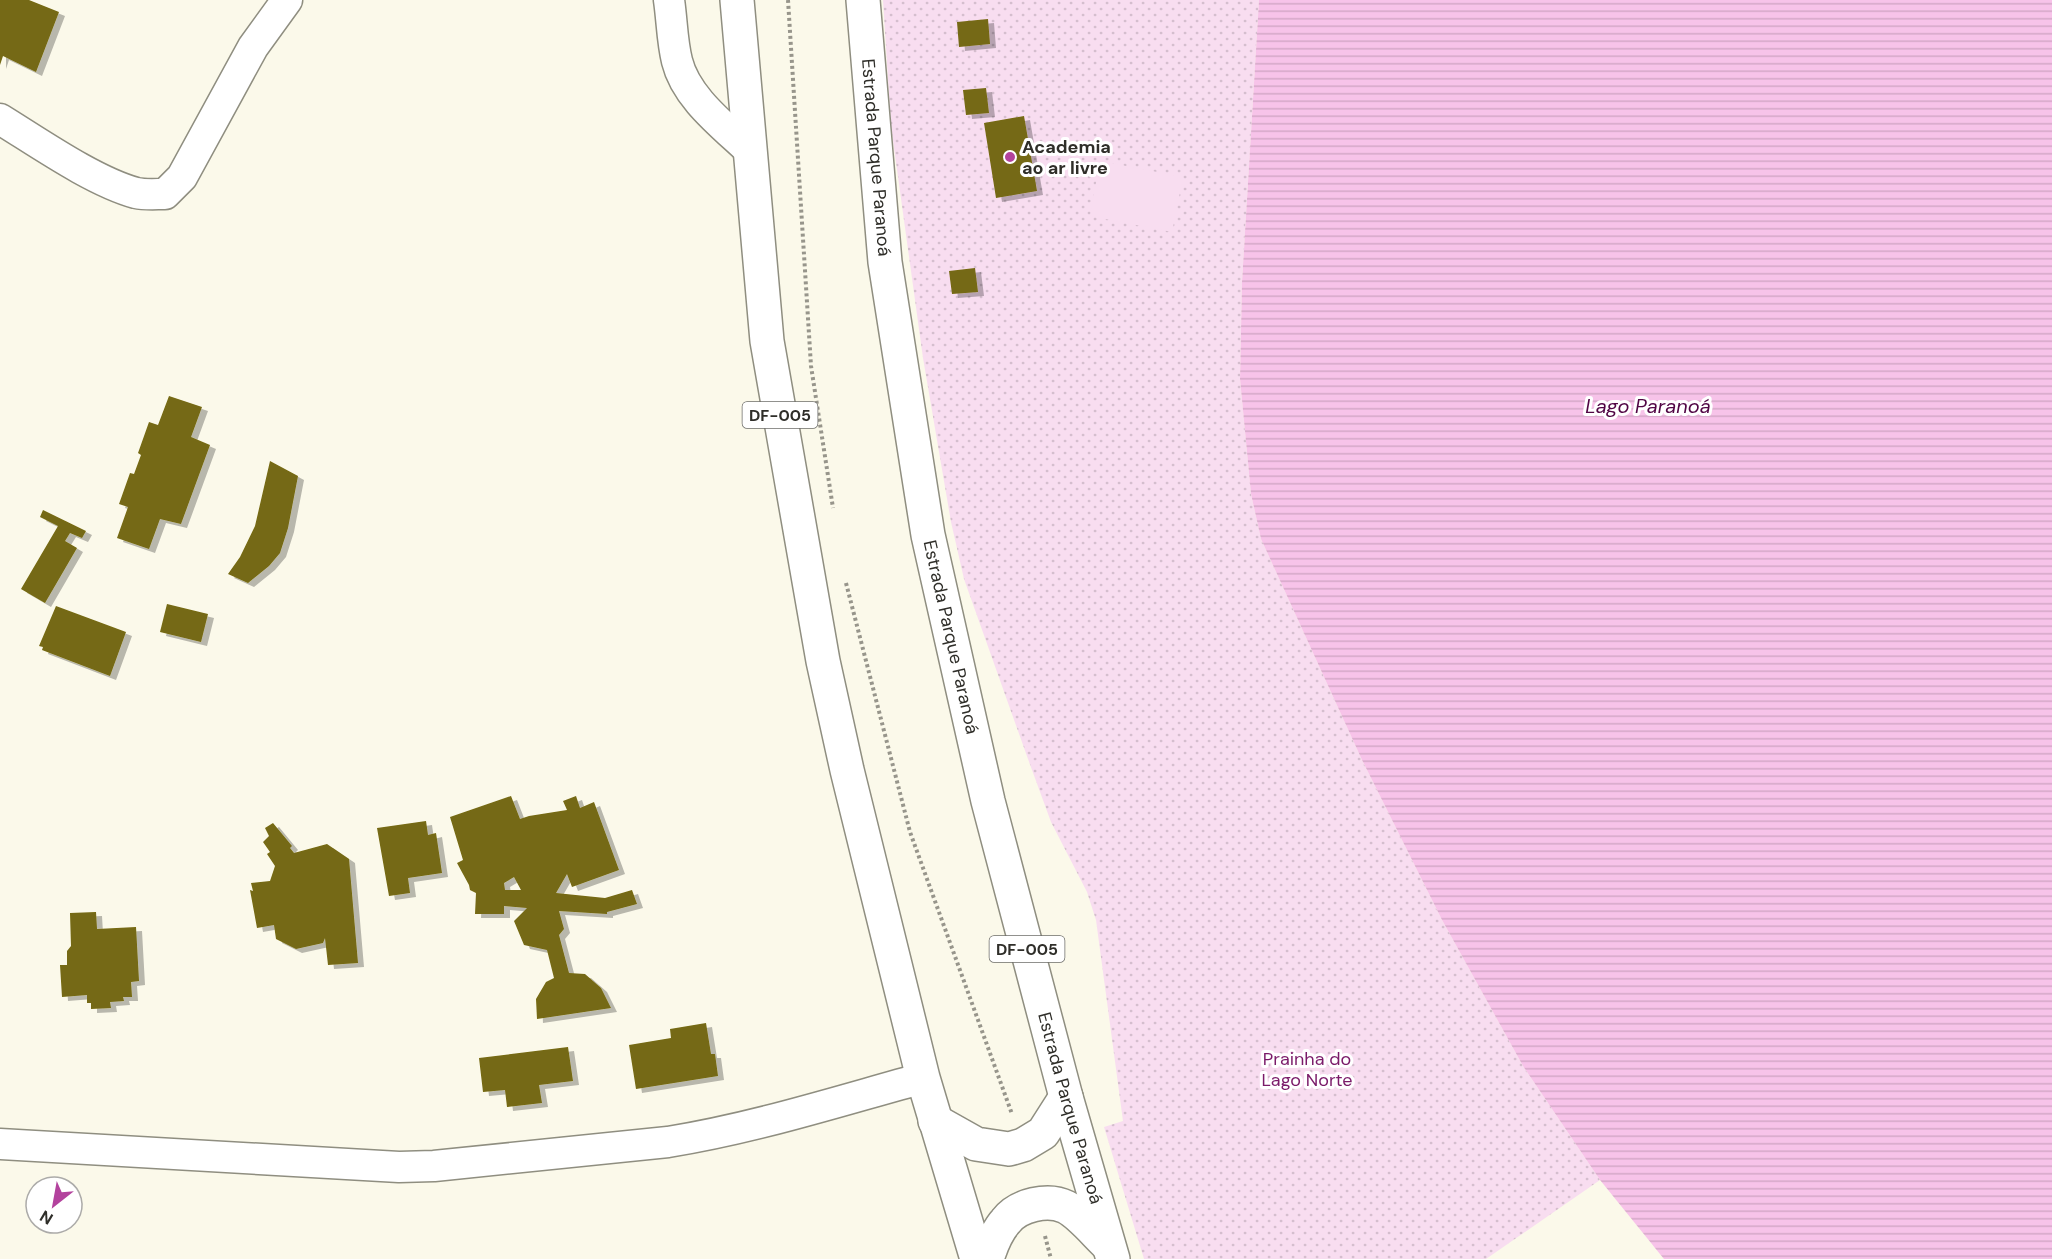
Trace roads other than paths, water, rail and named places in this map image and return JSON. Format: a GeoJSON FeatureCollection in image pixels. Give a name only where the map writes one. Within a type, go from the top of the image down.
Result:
{"type":"FeatureCollection","features":[{"type":"Feature","properties":{"kind":"main road","name":"DF-005"},"geometry":{"type":"LineString","coordinates":[[737,0],[767,341],[823,661],[847,770],[923,1078],[977,1259]]}},
{"type":"Feature","properties":{"kind":"main road","name":"Estrada Parque Paranoá"},"geometry":{"type":"LineString","coordinates":[[864,0],[885,262],[928,535],[988,801],[1066,1097],[1111,1252]]}},
{"type":"Feature","properties":{"kind":"main road"},"geometry":{"type":"LineString","coordinates":[[935,1121],[976,1144],[1009,1149],[1043,1133],[1066,1097]]}},
{"type":"Feature","properties":{"kind":"main road"},"geometry":{"type":"LineString","coordinates":[[987,1259],[993,1241],[1007,1219],[1023,1209],[1052,1202],[1068,1208],[1111,1252]]}},
{"type":"Feature","properties":{"kind":"street"},"geometry":{"type":"LineString","coordinates":[[0,119],[109,182],[138,194],[165,194],[182,177],[253,47],[286,0]]}},
{"type":"Feature","properties":{"kind":"street"},"geometry":{"type":"LineString","coordinates":[[669,0],[677,62],[686,82],[717,120],[750,151]]}},
{"type":"Feature","properties":{"kind":"street"},"geometry":{"type":"LineString","coordinates":[[0,1144],[375,1166],[434,1166],[707,1136],[923,1078]]}},
{"type":"Feature","properties":{"kind":"water","name":"Lago Paranoá"},"geometry":{"type":"Polygon","coordinates":[[[1259,0],[2052,0],[2052,1259],[1664,1259],[1600,1180],[1523,1066],[1442,920],[1362,760],[1261,539],[1251,494],[1240,379],[1242,282],[1259,0]]]}},
{"type":"Feature","properties":{"kind":"place","name":"Academia ao ar livre"},"geometry":{"type":"Point","coordinates":[1010,157]}},
{"type":"Feature","properties":{"kind":"park label","name":"Prainha do Lago Norte"},"geometry":{"type":"Point","coordinates":[1307,1069]}}]}
